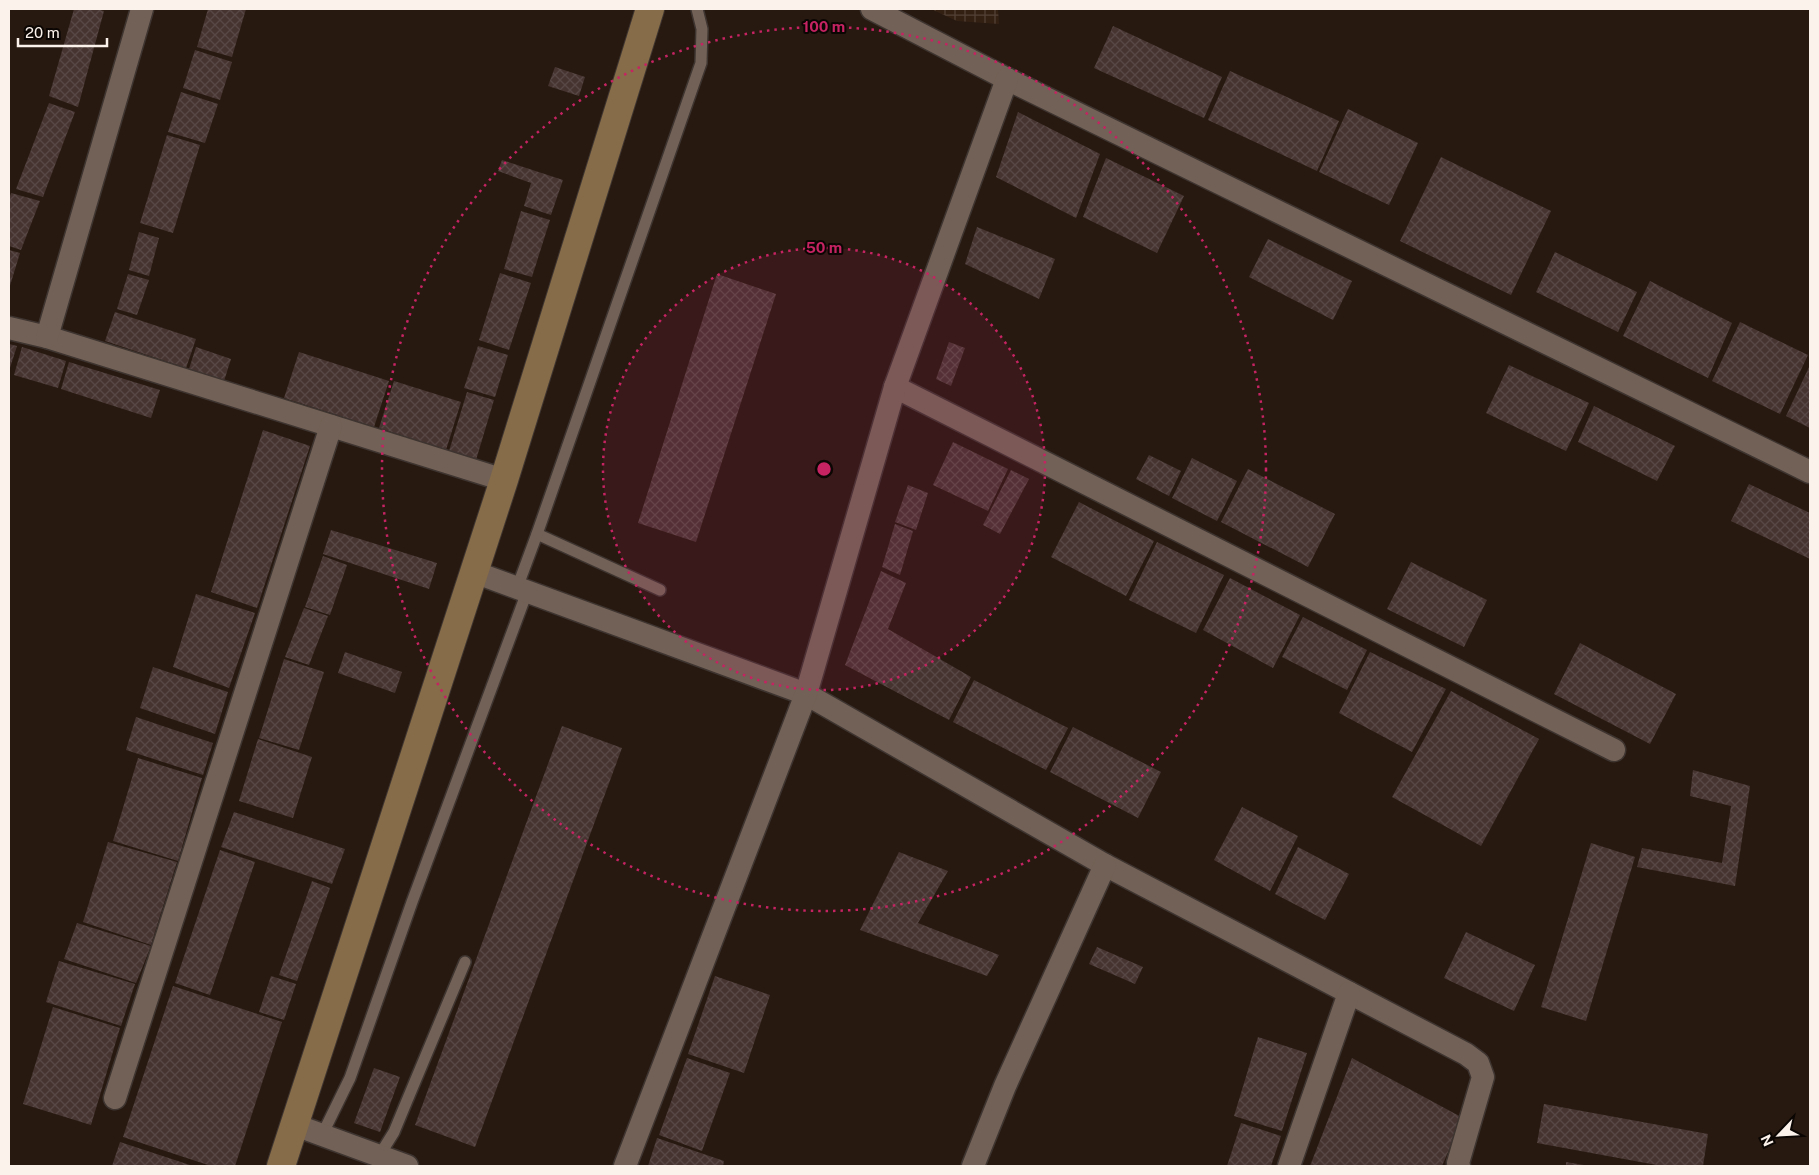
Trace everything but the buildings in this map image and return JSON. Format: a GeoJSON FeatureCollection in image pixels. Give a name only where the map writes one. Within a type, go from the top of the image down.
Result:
{"type":"FeatureCollection","features":[{"type":"Feature","properties":{"kind":"main road"},"geometry":{"type":"LineString","coordinates":[[281,1166],[504,480],[650,9]]}},
{"type":"Feature","properties":{"kind":"street"},"geometry":{"type":"LineString","coordinates":[[47,337],[142,9]]}},
{"type":"Feature","properties":{"kind":"street"},"geometry":{"type":"LineString","coordinates":[[872,9],[1007,79],[1810,472]]}},
{"type":"Feature","properties":{"kind":"street"},"geometry":{"type":"LineString","coordinates":[[625,1166],[806,694],[895,386],[1007,79]]}},
{"type":"Feature","properties":{"kind":"street"},"geometry":{"type":"LineString","coordinates":[[9,328],[47,337],[504,480]]}},
{"type":"Feature","properties":{"kind":"street"},"geometry":{"type":"LineString","coordinates":[[895,386],[1614,750]]}},
{"type":"Feature","properties":{"kind":"street"},"geometry":{"type":"LineString","coordinates":[[115,1098],[331,426]]}},
{"type":"Feature","properties":{"kind":"street"},"geometry":{"type":"LineString","coordinates":[[474,572],[806,694],[1105,865],[1466,1054],[1478,1063],[1483,1077],[1458,1163],[1459,1166]]}},
{"type":"Feature","properties":{"kind":"street"},"geometry":{"type":"LineString","coordinates":[[973,1166],[1005,1086],[1105,865]]}},
{"type":"Feature","properties":{"kind":"street"},"geometry":{"type":"LineString","coordinates":[[1289,1166],[1349,993]]}},
{"type":"Feature","properties":{"kind":"street"},"geometry":{"type":"LineString","coordinates":[[295,1125],[407,1166]]}},
{"type":"Feature","properties":{"kind":"lane"},"geometry":{"type":"LineString","coordinates":[[322,1135],[350,1078],[522,590],[537,534],[701,63],[702,29],[697,9]]}},
{"type":"Feature","properties":{"kind":"lane"},"geometry":{"type":"LineString","coordinates":[[537,534],[660,590]]}},
{"type":"Feature","properties":{"kind":"lane"},"geometry":{"type":"LineString","coordinates":[[379,1156],[394,1132],[464,962]]}},
{"type":"Feature","properties":{"kind":"shaded area"},"geometry":{"type":"Polygon","coordinates":[[[931,9],[998,9],[999,24],[957,21],[931,9]]]}}]}
